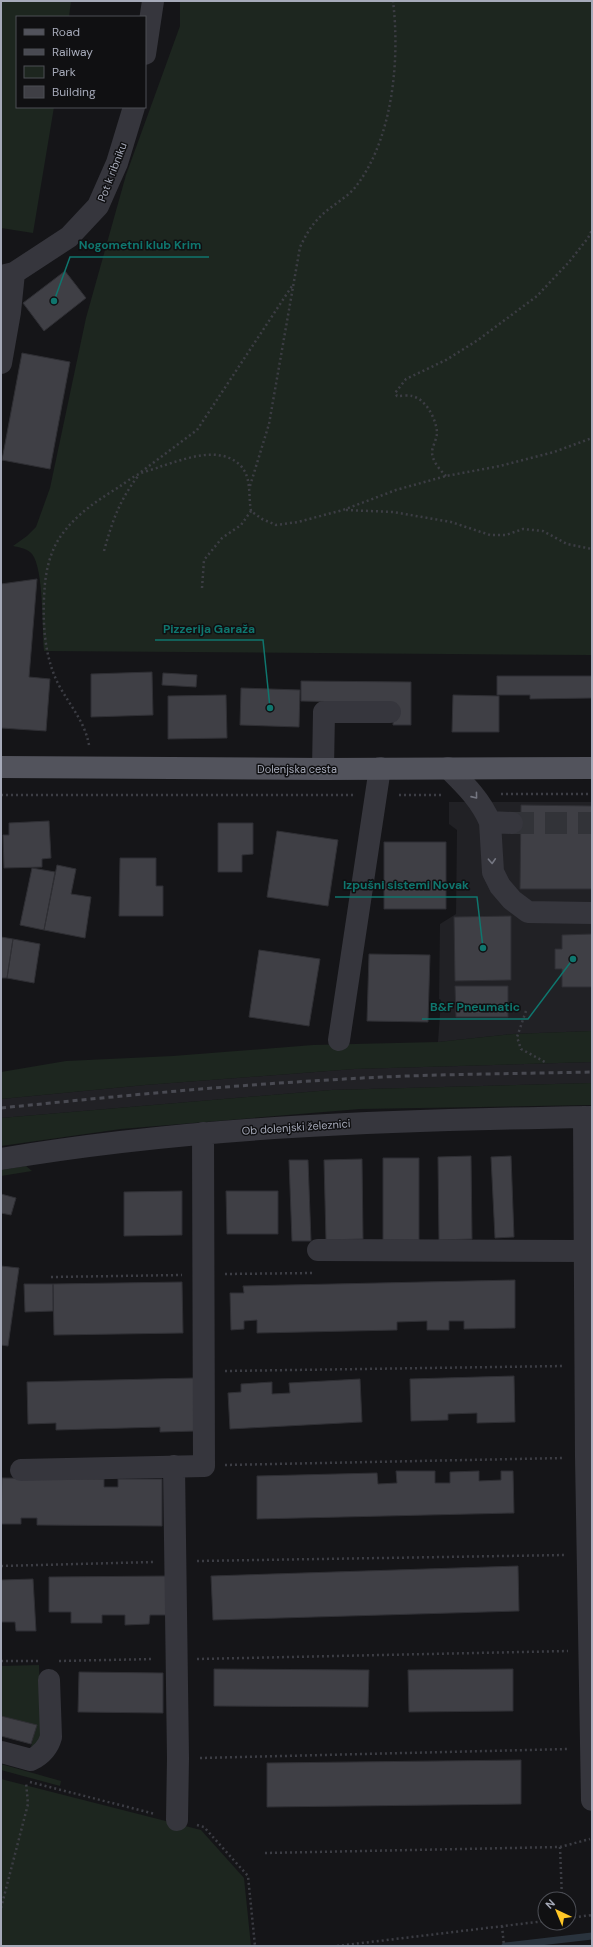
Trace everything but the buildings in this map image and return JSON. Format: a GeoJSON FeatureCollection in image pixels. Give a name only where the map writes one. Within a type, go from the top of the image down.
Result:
{"type":"FeatureCollection","features":[{"type":"Feature","properties":{"kind":"main road","name":"Dolenjska cesta"},"geometry":{"type":"LineString","coordinates":[[1,767],[323,769],[592,768]]}},
{"type":"Feature","properties":{"kind":"street"},"geometry":{"type":"LineString","coordinates":[[146,47],[153,1]]}},
{"type":"Feature","properties":{"kind":"street","name":"Pot k ribniku"},"geometry":{"type":"LineString","coordinates":[[1,363],[10,312],[7,274],[69,237],[98,206],[117,163],[134,108]]}},
{"type":"Feature","properties":{"kind":"street"},"geometry":{"type":"LineString","coordinates":[[323,769],[324,712],[390,712]]}},
{"type":"Feature","properties":{"kind":"street"},"geometry":{"type":"LineString","coordinates":[[339,1040],[380,768]]}},
{"type":"Feature","properties":{"kind":"street"},"geometry":{"type":"LineString","coordinates":[[448,768],[475,795],[484,808],[490,822],[493,872],[500,886],[512,900],[528,912],[592,913]]}},
{"type":"Feature","properties":{"kind":"street"},"geometry":{"type":"LineString","coordinates":[[490,822],[512,823]]}},
{"type":"Feature","properties":{"kind":"street"},"geometry":{"type":"LineString","coordinates":[[588,1117],[585,1251],[587,1366],[586,1457],[592,1800]]}},
{"type":"Feature","properties":{"kind":"street","name":"Ob dolenjski železnici"},"geometry":{"type":"LineString","coordinates":[[1,1158],[79,1147],[203,1133],[367,1122],[588,1117]]}},
{"type":"Feature","properties":{"kind":"street"},"geometry":{"type":"LineString","coordinates":[[21,1470],[204,1466],[203,1133]]}},
{"type":"Feature","properties":{"kind":"street"},"geometry":{"type":"LineString","coordinates":[[318,1250],[585,1251]]}},
{"type":"Feature","properties":{"kind":"street"},"geometry":{"type":"LineString","coordinates":[[174,1466],[178,1758],[177,1820]]}},
{"type":"Feature","properties":{"kind":"street"},"geometry":{"type":"LineString","coordinates":[[1,1752],[31,1760],[40,1755],[49,1744],[51,1737],[49,1667]]}},
{"type":"Feature","properties":{"kind":"path"},"geometry":{"type":"LineString","coordinates":[[249,487],[269,424],[292,285],[300,247],[307,232],[319,218],[356,186],[368,169],[377,148],[389,110],[394,79],[395,21],[393,1]]}},
{"type":"Feature","properties":{"kind":"path"},"geometry":{"type":"LineString","coordinates":[[446,476],[434,460],[432,451],[436,442],[437,432],[427,407],[421,400],[412,396],[397,396],[396,393],[406,379],[446,360],[478,340],[537,296],[568,262],[588,238],[592,230]]}},
{"type":"Feature","properties":{"kind":"path"},"geometry":{"type":"LineString","coordinates":[[94,767],[87,732],[80,718],[61,690],[51,666],[45,633],[45,583],[49,562],[56,545],[74,520],[92,504],[139,474],[197,430],[271,314],[292,285]]}},
{"type":"Feature","properties":{"kind":"path"},"geometry":{"type":"LineString","coordinates":[[251,511],[276,525],[298,522],[343,510],[396,490],[446,476],[500,466],[554,452],[592,438]]}},
{"type":"Feature","properties":{"kind":"path"},"geometry":{"type":"LineString","coordinates":[[104,551],[112,519],[124,494],[139,474],[195,456],[225,456],[239,465],[246,475],[249,487],[251,511],[241,525],[222,538],[204,560],[202,588]]}},
{"type":"Feature","properties":{"kind":"path"},"geometry":{"type":"LineString","coordinates":[[343,510],[393,512],[451,522],[490,536],[506,535],[523,529],[543,531],[567,544],[592,549]]}},
{"type":"Feature","properties":{"kind":"path"},"geometry":{"type":"LineString","coordinates":[[1,796],[359,795]]}},
{"type":"Feature","properties":{"kind":"path"},"geometry":{"type":"LineString","coordinates":[[526,1011],[517,1037],[521,1049],[545,1062]]}},
{"type":"Feature","properties":{"kind":"path"},"geometry":{"type":"LineString","coordinates":[[204,1371],[587,1366]]}},
{"type":"Feature","properties":{"kind":"path"},"geometry":{"type":"LineString","coordinates":[[204,1466],[586,1457]]}},
{"type":"Feature","properties":{"kind":"path"},"geometry":{"type":"LineString","coordinates":[[1,1566],[588,1555]]}},
{"type":"Feature","properties":{"kind":"path"},"geometry":{"type":"LineString","coordinates":[[1,1661],[49,1667],[176,1659],[589,1651]]}},
{"type":"Feature","properties":{"kind":"path"},"geometry":{"type":"LineString","coordinates":[[178,1758],[590,1749]]}},
{"type":"Feature","properties":{"kind":"path"},"geometry":{"type":"LineString","coordinates":[[20,1780],[204,1827],[248,1876],[255,1946]]}},
{"type":"Feature","properties":{"kind":"path"},"geometry":{"type":"LineString","coordinates":[[1,1908],[28,1804],[26,1781]]}},
{"type":"Feature","properties":{"kind":"path"},"geometry":{"type":"LineString","coordinates":[[265,1853],[560,1847],[590,1839]]}},
{"type":"Feature","properties":{"kind":"path"},"geometry":{"type":"LineString","coordinates":[[560,1847],[562,1891]]}},
{"type":"Feature","properties":{"kind":"path"},"geometry":{"type":"LineString","coordinates":[[577,1917],[592,1915]]}},
{"type":"Feature","properties":{"kind":"path"},"geometry":{"type":"LineString","coordinates":[[337,1946],[537,1922]]}},
{"type":"Feature","properties":{"kind":"path"},"geometry":{"type":"LineString","coordinates":[[502,1926],[504,1946]]}},
{"type":"Feature","properties":{"kind":"shaded area"},"geometry":{"type":"Polygon","coordinates":[[[449,802],[592,802],[592,1031],[513,1034],[438,1042],[441,1000],[439,999],[440,924],[456,914],[457,830],[449,824],[449,802]]]}},
{"type":"Feature","properties":{"kind":"shaded area"},"geometry":{"type":"Polygon","coordinates":[[[592,1062],[592,1083],[331,1090],[1,1118],[1,1099],[145,1085],[354,1069],[592,1062]]]}},
{"type":"Feature","properties":{"kind":"green space"},"geometry":{"type":"Polygon","coordinates":[[[1,1],[71,1],[69,16],[16,16],[16,108],[54,108],[33,233],[1,228],[1,1]]]}},
{"type":"Feature","properties":{"kind":"green space"},"geometry":{"type":"Polygon","coordinates":[[[180,1],[592,1],[592,655],[44,651],[41,586],[36,562],[32,554],[28,551],[13,546],[27,536],[36,527],[50,488],[86,318],[126,175],[180,26],[180,1]]]}},
{"type":"Feature","properties":{"kind":"green space"},"geometry":{"type":"Polygon","coordinates":[[[592,1031],[592,1062],[354,1069],[145,1085],[1,1099],[1,1072],[66,1061],[173,1056],[313,1045],[438,1042],[513,1034],[592,1031]]]}},
{"type":"Feature","properties":{"kind":"green space"},"geometry":{"type":"Polygon","coordinates":[[[592,1083],[592,1105],[360,1109],[121,1129],[1,1146],[1,1118],[331,1090],[592,1083]]]}},
{"type":"Feature","properties":{"kind":"green space"},"geometry":{"type":"Polygon","coordinates":[[[26,1166],[32,1171],[1,1176],[1,1170],[26,1166]]]}},
{"type":"Feature","properties":{"kind":"green space"},"geometry":{"type":"Polygon","coordinates":[[[39,1665],[41,1737],[38,1745],[31,1747],[36,1725],[1,1716],[1,1666],[39,1665]]]}},
{"type":"Feature","properties":{"kind":"green space"},"geometry":{"type":"Polygon","coordinates":[[[1,1764],[61,1781],[60,1786],[1,1770],[1,1764]]]}},
{"type":"Feature","properties":{"kind":"green space"},"geometry":{"type":"Polygon","coordinates":[[[1,1779],[201,1830],[244,1878],[251,1946],[1,1946],[1,1779]]]}},
{"type":"Feature","properties":{"kind":"waterway"},"geometry":{"type":"LineString","coordinates":[[505,1946],[592,1936]]}},
{"type":"Feature","properties":{"kind":"tunnel"},"geometry":{"type":"LineString","coordinates":[[512,823],[592,823]]}},
{"type":"Feature","properties":{"kind":"railway"},"geometry":{"type":"LineString","coordinates":[[1,1108],[288,1082],[428,1075],[592,1072]]}},
{"type":"Feature","properties":{"kind":"place","name":"Nogometni klub Krim"},"geometry":{"type":"Point","coordinates":[54,301]}},
{"type":"Feature","properties":{"kind":"place","name":"Pizzerija Garaža"},"geometry":{"type":"Point","coordinates":[270,708]}},
{"type":"Feature","properties":{"kind":"place","name":"Izpušni sistemi Novak"},"geometry":{"type":"Point","coordinates":[483,948]}},
{"type":"Feature","properties":{"kind":"place","name":"B&F Pneumatic"},"geometry":{"type":"Point","coordinates":[573,959]}}]}
